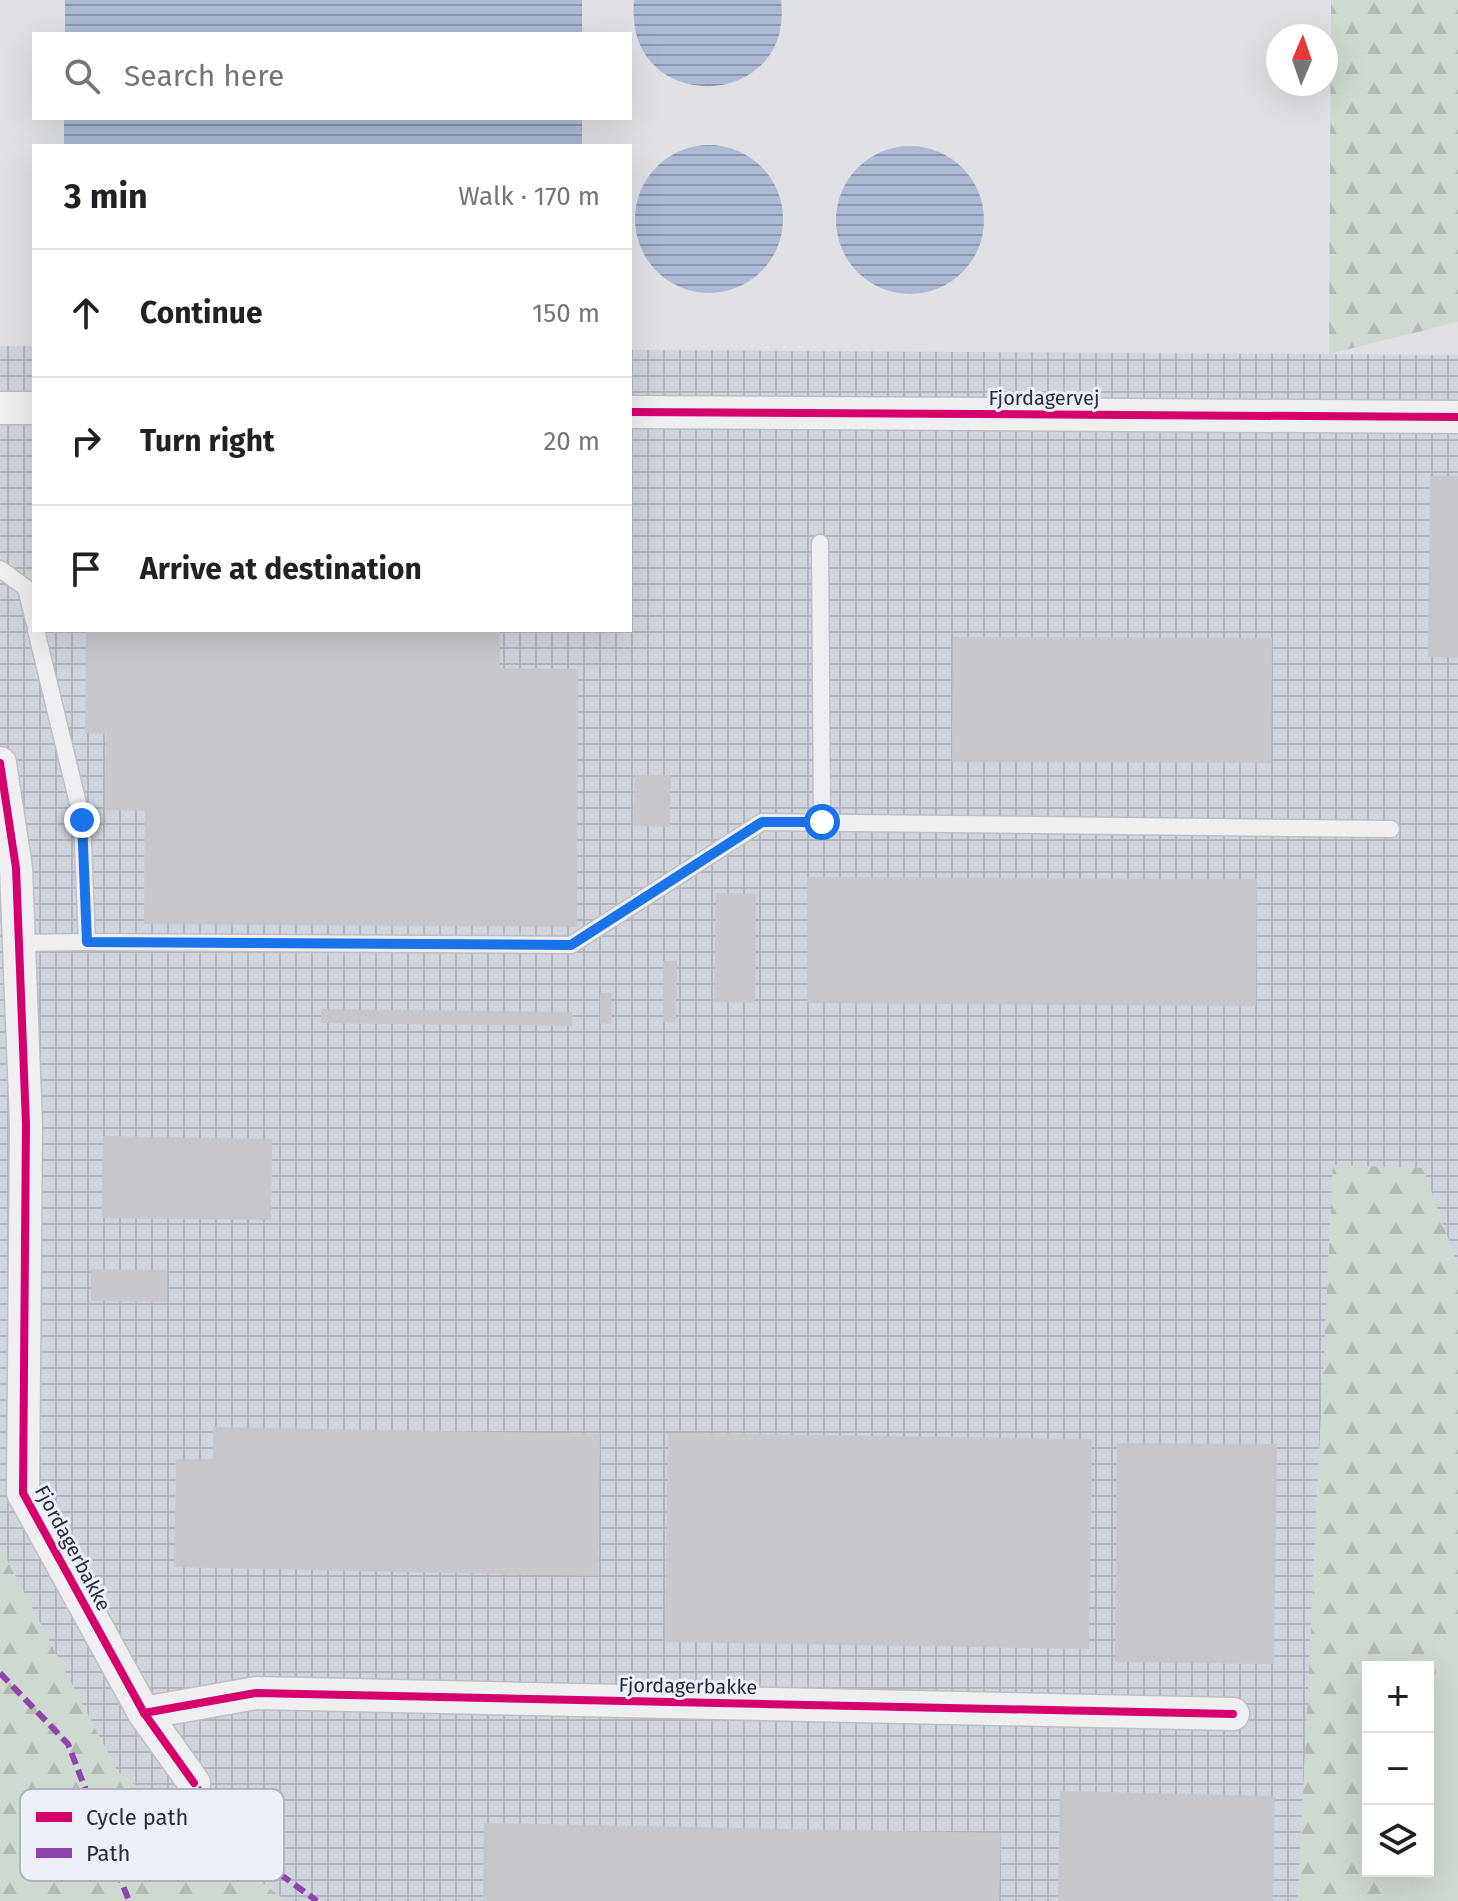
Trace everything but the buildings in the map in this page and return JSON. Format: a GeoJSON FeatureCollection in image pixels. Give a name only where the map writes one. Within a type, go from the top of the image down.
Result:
{"type":"FeatureCollection","features":[{"type":"Feature","properties":{"kind":"street"},"geometry":{"type":"LineString","coordinates":[[0,408],[32,408]]}},
{"type":"Feature","properties":{"kind":"street","name":"Fjordagervej"},"geometry":{"type":"LineString","coordinates":[[632,412],[1458,417]]}},
{"type":"Feature","properties":{"kind":"street","name":"Fjordagerbakke"},"geometry":{"type":"LineString","coordinates":[[0,763],[16,868],[26,1124],[23,1493],[144,1713],[194,1783]]}},
{"type":"Feature","properties":{"kind":"street","name":"Fjordagerbakke"},"geometry":{"type":"LineString","coordinates":[[144,1713],[256,1693],[1233,1714]]}},
{"type":"Feature","properties":{"kind":"lane"},"geometry":{"type":"LineString","coordinates":[[820,543],[822,822]]}},
{"type":"Feature","properties":{"kind":"lane"},"geometry":{"type":"LineString","coordinates":[[0,569],[30,586]]}},
{"type":"Feature","properties":{"kind":"lane"},"geometry":{"type":"LineString","coordinates":[[36,632],[82,820],[87,942]]}},
{"type":"Feature","properties":{"kind":"lane"},"geometry":{"type":"LineString","coordinates":[[19,943],[571,945],[762,822],[1391,829]]}},
{"type":"Feature","properties":{"kind":"shaded area"},"geometry":{"type":"Polygon","coordinates":[[[0,346],[32,346],[32,632],[632,632],[632,350],[1458,355],[1458,1267],[1423,1168],[1333,1166],[1298,1901],[286,1901],[260,1881],[284,1881],[284,1789],[140,1789],[118,1772],[0,1547],[0,346]]]}},
{"type":"Feature","properties":{"kind":"green space"},"geometry":{"type":"Polygon","coordinates":[[[1331,0],[1458,0],[1458,322],[1329,354],[1330,96],[1338,96],[1338,24],[1331,24],[1331,0]]]}},
{"type":"Feature","properties":{"kind":"green space"},"geometry":{"type":"Polygon","coordinates":[[[1333,1165],[1423,1168],[1458,1267],[1458,1633],[1441,1635],[1434,1688],[1434,1661],[1362,1661],[1362,1877],[1409,1877],[1406,1901],[1298,1901],[1333,1165]]]}},
{"type":"Feature","properties":{"kind":"green space"},"geometry":{"type":"Polygon","coordinates":[[[0,1547],[118,1772],[140,1789],[20,1789],[20,1881],[260,1881],[286,1901],[0,1901],[0,1547]]]}},
{"type":"Feature","properties":{"kind":"green space"},"geometry":{"type":"Polygon","coordinates":[[[1458,1633],[1458,1901],[1406,1901],[1409,1877],[1434,1877],[1434,1688],[1441,1635],[1458,1633]]]}},
{"type":"Feature","properties":{"kind":"water"},"geometry":{"type":"Polygon","coordinates":[[[65,0],[582,0],[582,32],[65,32],[65,0]]]}},
{"type":"Feature","properties":{"kind":"water"},"geometry":{"type":"Polygon","coordinates":[[[634,0],[781,0],[778,37],[762,64],[737,81],[708,86],[679,81],[654,65],[637,38],[634,0]]]}},
{"type":"Feature","properties":{"kind":"water"},"geometry":{"type":"Polygon","coordinates":[[[64,120],[582,120],[582,144],[64,144],[64,120]]]}},
{"type":"Feature","properties":{"kind":"water"},"geometry":{"type":"Polygon","coordinates":[[[709,145],[737,150],[762,166],[778,191],[783,219],[778,247],[762,272],[737,288],[709,293],[681,288],[656,272],[640,247],[635,219],[640,191],[656,166],[681,150],[709,145]]]}},
{"type":"Feature","properties":{"kind":"water"},"geometry":{"type":"Polygon","coordinates":[[[910,146],[938,151],[963,167],[979,192],[984,220],[979,248],[963,273],[938,289],[910,294],[882,289],[857,273],[841,248],[836,220],[841,192],[857,167],[882,151],[910,146]]]}},
{"type":"Feature","properties":{"kind":"marked path"},"geometry":{"type":"LineString","coordinates":[[0,1673],[68,1744],[85,1789]]}},
{"type":"Feature","properties":{"kind":"marked path"},"geometry":{"type":"LineString","coordinates":[[194,1783],[199,1789]]}},
{"type":"Feature","properties":{"kind":"marked path"},"geometry":{"type":"LineString","coordinates":[[284,1877],[317,1901]]}},
{"type":"Feature","properties":{"kind":"marked path"},"geometry":{"type":"LineString","coordinates":[[121,1881],[129,1901]]}},
{"type":"Feature","properties":{"kind":"cycle path"},"geometry":{"type":"LineString","coordinates":[[632,412],[1458,417]]}},
{"type":"Feature","properties":{"kind":"cycle path"},"geometry":{"type":"LineString","coordinates":[[0,763],[16,868],[26,1124],[23,1493],[144,1713],[194,1783]]}},
{"type":"Feature","properties":{"kind":"cycle path"},"geometry":{"type":"LineString","coordinates":[[144,1713],[256,1693],[1233,1714]]}},
{"type":"Feature","properties":{"kind":"route"},"geometry":{"type":"LineString","coordinates":[[82,820],[87,942],[571,945],[762,822],[822,822]]}}]}
